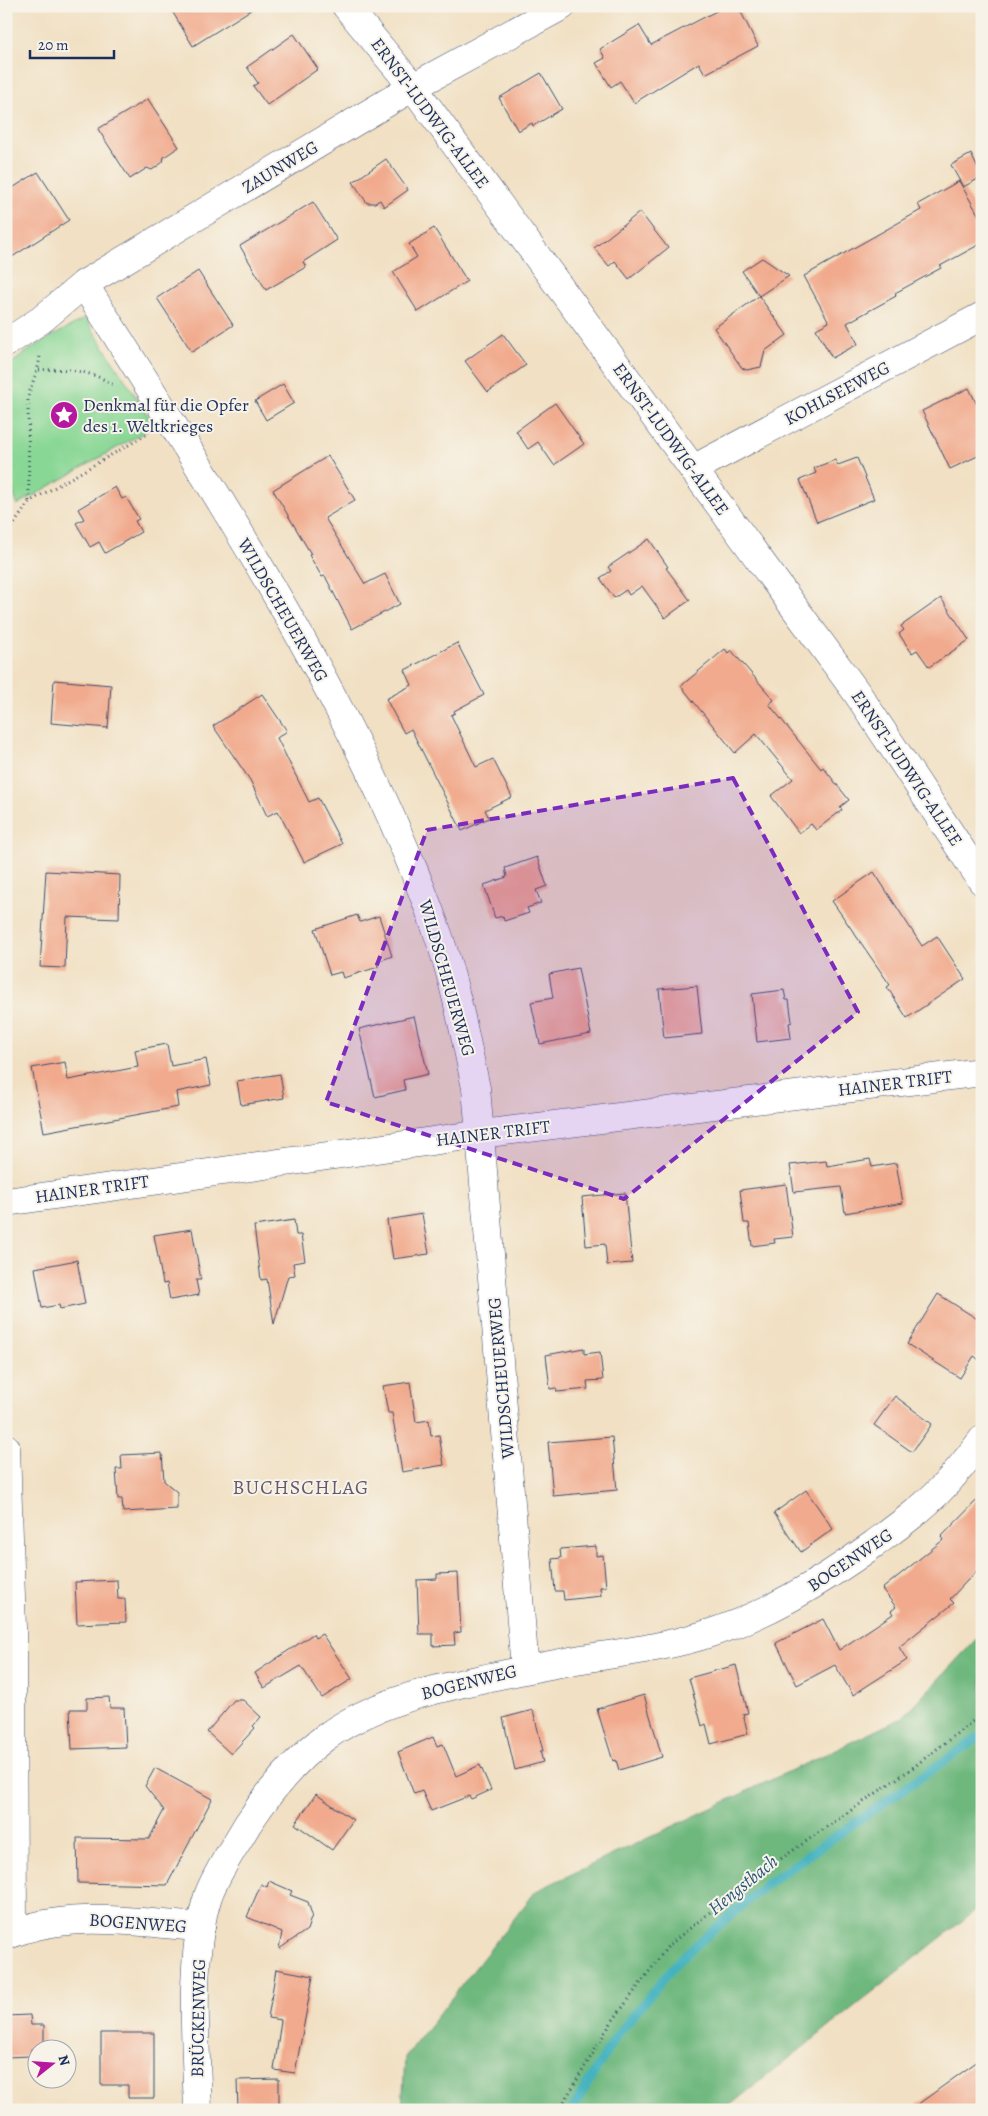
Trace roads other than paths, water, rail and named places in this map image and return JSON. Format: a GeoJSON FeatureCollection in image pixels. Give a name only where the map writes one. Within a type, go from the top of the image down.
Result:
{"type":"FeatureCollection","features":[{"type":"Feature","properties":{"kind":"street","name":"ERNST-LUDWIG-ALLEE"},"geometry":{"type":"LineString","coordinates":[[346,6],[413,87],[857,693],[982,882]]}},
{"type":"Feature","properties":{"kind":"street","name":"ZAUNWEG"},"geometry":{"type":"LineString","coordinates":[[6,343],[40,320],[84,284],[413,87],[562,6]]}},
{"type":"Feature","properties":{"kind":"street","name":"WILDSCHEUERWEG"},"geometry":{"type":"LineString","coordinates":[[84,284],[255,559],[316,667],[408,855],[438,936],[465,1034],[476,1088],[525,1669]]}},
{"type":"Feature","properties":{"kind":"street","name":"KOHLSEEWEG"},"geometry":{"type":"LineString","coordinates":[[693,469],[982,316]]}},
{"type":"Feature","properties":{"kind":"street","name":"HAINER TRIFT"},"geometry":{"type":"LineString","coordinates":[[6,1202],[481,1134],[982,1072]]}},
{"type":"Feature","properties":{"kind":"street","name":"BOGENWEG"},"geometry":{"type":"LineString","coordinates":[[9,1934],[42,1925],[85,1919],[201,1927],[209,1896],[220,1872],[256,1811],[300,1758],[325,1737],[354,1719],[386,1705],[425,1692],[525,1669],[664,1646],[704,1635],[803,1592],[905,1522],[940,1490],[982,1440]]}},
{"type":"Feature","properties":{"kind":"street"},"geometry":{"type":"LineString","coordinates":[[6,1448],[12,1628],[9,1934]]}},
{"type":"Feature","properties":{"kind":"street","name":"BRÜCKENWEG"},"geometry":{"type":"LineString","coordinates":[[198,2110],[195,2021],[201,1927]]}},
{"type":"Feature","properties":{"kind":"waterway","name":"Hengstbach"},"geometry":{"type":"LineString","coordinates":[[572,2110],[617,2035],[680,1959],[768,1883],[982,1735]]}},
{"type":"Feature","properties":{"kind":"place","name":"Denkmal für die Opfer des 1. Weltkrieges"},"geometry":{"type":"Point","coordinates":[64,415]}},
{"type":"Feature","properties":{"kind":"district","name":"BUCHSCHLAG"},"geometry":{"type":"Point","coordinates":[301,1487]}}]}
